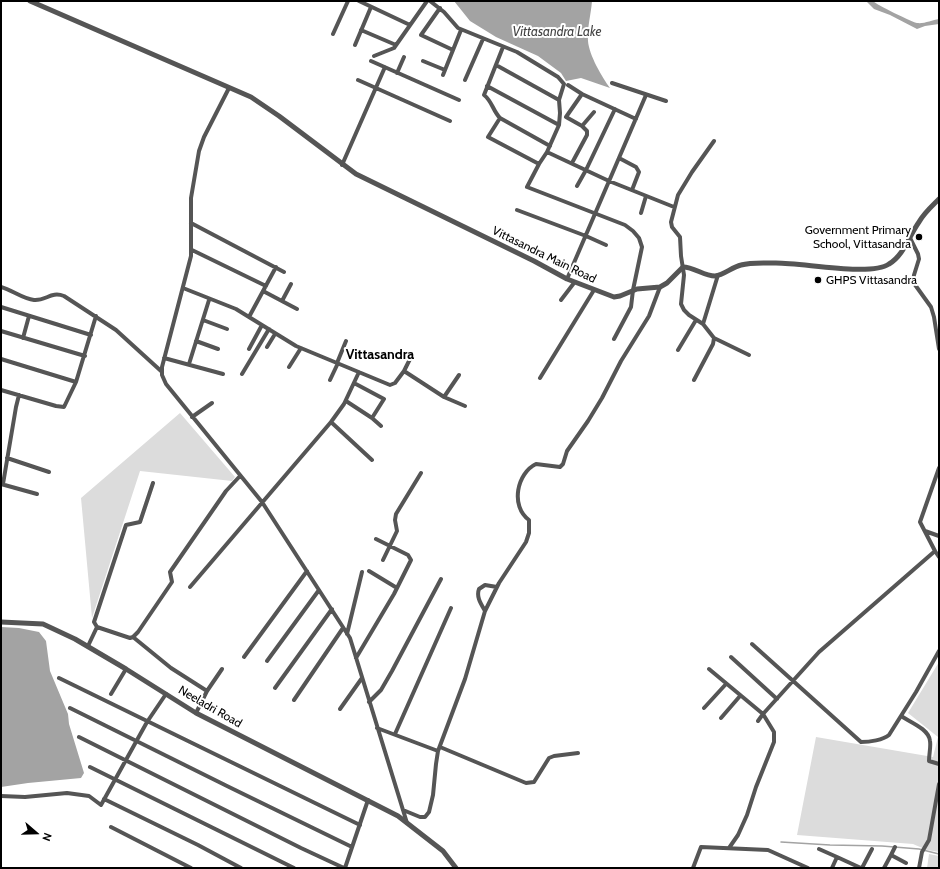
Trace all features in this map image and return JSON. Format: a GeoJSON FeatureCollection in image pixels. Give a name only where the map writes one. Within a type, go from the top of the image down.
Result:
{"type":"FeatureCollection","features":[{"type":"Feature","properties":{"kind":"street","name":"Vittasandra Main Road"},"geometry":{"type":"LineString","coordinates":[[30,1],[256,100],[342,165],[361,176],[534,261],[567,279],[594,290],[617,297],[633,290],[660,287]]}},
{"type":"Feature","properties":{"kind":"street"},"geometry":{"type":"LineString","coordinates":[[333,34],[348,1]]}},
{"type":"Feature","properties":{"kind":"street"},"geometry":{"type":"LineString","coordinates":[[359,1],[410,25]]}},
{"type":"Feature","properties":{"kind":"street"},"geometry":{"type":"LineString","coordinates":[[374,56],[394,48],[427,1]]}},
{"type":"Feature","properties":{"kind":"street"},"geometry":{"type":"LineString","coordinates":[[430,1],[440,8],[455,26],[461,30],[521,54],[563,81],[564,84],[559,100],[560,113],[558,125],[548,152],[527,184],[528,188],[625,225],[639,238],[642,247],[631,307],[614,339]]}},
{"type":"Feature","properties":{"kind":"street"},"geometry":{"type":"LineString","coordinates":[[355,45],[371,7]]}},
{"type":"Feature","properties":{"kind":"street"},"geometry":{"type":"LineString","coordinates":[[440,8],[421,35],[453,50]]}},
{"type":"Feature","properties":{"kind":"street"},"geometry":{"type":"LineString","coordinates":[[361,30],[396,45]]}},
{"type":"Feature","properties":{"kind":"street"},"geometry":{"type":"LineString","coordinates":[[423,61],[444,72],[461,30]]}},
{"type":"Feature","properties":{"kind":"street"},"geometry":{"type":"LineString","coordinates":[[465,80],[482,39]]}},
{"type":"Feature","properties":{"kind":"street"},"geometry":{"type":"LineString","coordinates":[[503,47],[484,95],[490,100],[495,113],[500,118],[550,146]]}},
{"type":"Feature","properties":{"kind":"street"},"geometry":{"type":"LineString","coordinates":[[397,73],[404,57]]}},
{"type":"Feature","properties":{"kind":"street"},"geometry":{"type":"LineString","coordinates":[[371,61],[459,100]]}},
{"type":"Feature","properties":{"kind":"street"},"geometry":{"type":"LineString","coordinates":[[496,65],[559,100]]}},
{"type":"Feature","properties":{"kind":"street"},"geometry":{"type":"LineString","coordinates":[[342,165],[385,67]]}},
{"type":"Feature","properties":{"kind":"street"},"geometry":{"type":"LineString","coordinates":[[358,80],[450,121]]}},
{"type":"Feature","properties":{"kind":"street"},"geometry":{"type":"LineString","coordinates":[[612,83],[666,101]]}},
{"type":"Feature","properties":{"kind":"street"},"geometry":{"type":"LineString","coordinates":[[487,86],[558,125]]}},
{"type":"Feature","properties":{"kind":"street"},"geometry":{"type":"LineString","coordinates":[[568,86],[636,119]]}},
{"type":"Feature","properties":{"kind":"street"},"geometry":{"type":"LineString","coordinates":[[229,88],[199,151],[192,193],[192,250],[161,370],[166,384],[262,502],[350,638],[407,822]]}},
{"type":"Feature","properties":{"kind":"street"},"geometry":{"type":"LineString","coordinates":[[572,163],[587,135],[587,131],[582,126],[566,117],[582,94]]}},
{"type":"Feature","properties":{"kind":"street"},"geometry":{"type":"LineString","coordinates":[[567,279],[646,95]]}},
{"type":"Feature","properties":{"kind":"street"},"geometry":{"type":"LineString","coordinates":[[577,186],[615,109]]}},
{"type":"Feature","properties":{"kind":"street"},"geometry":{"type":"LineString","coordinates":[[582,126],[594,112]]}},
{"type":"Feature","properties":{"kind":"street"},"geometry":{"type":"LineString","coordinates":[[500,118],[488,137],[539,164]]}},
{"type":"Feature","properties":{"kind":"street"},"geometry":{"type":"LineString","coordinates":[[714,142],[692,172],[678,195],[670,222],[680,237],[684,282],[682,304],[684,310],[703,324],[714,338],[749,355]]}},
{"type":"Feature","properties":{"kind":"street"},"geometry":{"type":"LineString","coordinates":[[548,152],[609,181],[674,207]]}},
{"type":"Feature","properties":{"kind":"street"},"geometry":{"type":"LineString","coordinates":[[619,158],[636,167],[639,172],[632,190]]}},
{"type":"Feature","properties":{"kind":"street"},"geometry":{"type":"LineString","coordinates":[[641,213],[646,196]]}},
{"type":"Feature","properties":{"kind":"street"},"geometry":{"type":"LineString","coordinates":[[683,267],[708,275],[718,275],[742,265],[768,263],[797,264],[836,269],[869,269],[883,267],[895,259],[910,238],[921,218],[938,200]]}},
{"type":"Feature","properties":{"kind":"street"},"geometry":{"type":"LineString","coordinates":[[517,210],[606,245]]}},
{"type":"Feature","properties":{"kind":"street"},"geometry":{"type":"LineString","coordinates":[[191,223],[284,272]]}},
{"type":"Feature","properties":{"kind":"street"},"geometry":{"type":"LineString","coordinates":[[910,238],[919,259],[913,282],[931,307],[939,349]]}},
{"type":"Feature","properties":{"kind":"street"},"geometry":{"type":"LineString","coordinates":[[192,250],[266,286]]}},
{"type":"Feature","properties":{"kind":"street"},"geometry":{"type":"LineString","coordinates":[[249,317],[276,267]]}},
{"type":"Feature","properties":{"kind":"street"},"geometry":{"type":"LineString","coordinates":[[403,810],[420,817],[425,817],[429,812],[433,795],[439,749],[465,679],[485,611],[497,587],[526,542],[529,533],[529,520],[521,511],[517,496],[527,470],[536,464],[560,467],[563,464],[567,451],[602,398],[621,361],[649,316],[660,287],[667,283],[683,267]]}},
{"type":"Feature","properties":{"kind":"street"},"geometry":{"type":"LineString","coordinates":[[703,324],[718,275]]}},
{"type":"Feature","properties":{"kind":"street"},"geometry":{"type":"LineString","coordinates":[[561,300],[574,282]]}},
{"type":"Feature","properties":{"kind":"street"},"geometry":{"type":"LineString","coordinates":[[282,301],[291,284]]}},
{"type":"Feature","properties":{"kind":"street"},"geometry":{"type":"LineString","coordinates":[[1,287],[35,300],[58,294],[96,316],[116,330],[161,370]]}},
{"type":"Feature","properties":{"kind":"street"},"geometry":{"type":"LineString","coordinates":[[183,288],[209,300],[236,309],[300,348],[390,384],[395,383],[404,371],[410,359],[401,351]]}},
{"type":"Feature","properties":{"kind":"street"},"geometry":{"type":"LineString","coordinates":[[540,378],[594,290]]}},
{"type":"Feature","properties":{"kind":"street"},"geometry":{"type":"LineString","coordinates":[[263,291],[297,309]]}},
{"type":"Feature","properties":{"kind":"street"},"geometry":{"type":"LineString","coordinates":[[189,364],[209,300]]}},
{"type":"Feature","properties":{"kind":"street"},"geometry":{"type":"LineString","coordinates":[[1,307],[91,334]]}},
{"type":"Feature","properties":{"kind":"street"},"geometry":{"type":"LineString","coordinates":[[23,338],[29,316]]}},
{"type":"Feature","properties":{"kind":"street"},"geometry":{"type":"LineString","coordinates":[[1,390],[64,407],[76,382],[96,316]]}},
{"type":"Feature","properties":{"kind":"street"},"geometry":{"type":"LineString","coordinates":[[203,320],[228,329]]}},
{"type":"Feature","properties":{"kind":"street"},"geometry":{"type":"LineString","coordinates":[[678,350],[696,320]]}},
{"type":"Feature","properties":{"kind":"street"},"geometry":{"type":"LineString","coordinates":[[249,349],[262,325]]}},
{"type":"Feature","properties":{"kind":"street"},"geometry":{"type":"LineString","coordinates":[[242,374],[269,329]]}},
{"type":"Feature","properties":{"kind":"street"},"geometry":{"type":"LineString","coordinates":[[1,331],[85,356]]}},
{"type":"Feature","properties":{"kind":"street"},"geometry":{"type":"LineString","coordinates":[[267,347],[275,334]]}},
{"type":"Feature","properties":{"kind":"street"},"geometry":{"type":"LineString","coordinates":[[694,380],[713,344],[714,338]]}},
{"type":"Feature","properties":{"kind":"street"},"geometry":{"type":"LineString","coordinates":[[196,341],[218,349]]}},
{"type":"Feature","properties":{"kind":"street"},"geometry":{"type":"LineString","coordinates":[[330,380],[346,341]]}},
{"type":"Feature","properties":{"kind":"street"},"geometry":{"type":"LineString","coordinates":[[290,367],[300,348]]}},
{"type":"Feature","properties":{"kind":"street"},"geometry":{"type":"LineString","coordinates":[[164,358],[223,374]]}},
{"type":"Feature","properties":{"kind":"street"},"geometry":{"type":"LineString","coordinates":[[1,359],[76,382]]}},
{"type":"Feature","properties":{"kind":"street"},"geometry":{"type":"LineString","coordinates":[[404,371],[444,397],[465,406]]}},
{"type":"Feature","properties":{"kind":"street"},"geometry":{"type":"LineString","coordinates":[[190,587],[331,422],[346,401],[359,372]]}},
{"type":"Feature","properties":{"kind":"street"},"geometry":{"type":"LineString","coordinates":[[444,397],[459,375]]}},
{"type":"Feature","properties":{"kind":"street"},"geometry":{"type":"LineString","coordinates":[[354,383],[384,399],[372,418]]}},
{"type":"Feature","properties":{"kind":"street"},"geometry":{"type":"LineString","coordinates":[[19,395],[2,484],[37,494]]}},
{"type":"Feature","properties":{"kind":"street"},"geometry":{"type":"LineString","coordinates":[[346,401],[372,418],[381,426]]}},
{"type":"Feature","properties":{"kind":"street"},"geometry":{"type":"LineString","coordinates":[[192,417],[212,403]]}},
{"type":"Feature","properties":{"kind":"street"},"geometry":{"type":"LineString","coordinates":[[331,422],[372,460]]}},
{"type":"Feature","properties":{"kind":"street"},"geometry":{"type":"LineString","coordinates":[[7,458],[49,472]]}},
{"type":"Feature","properties":{"kind":"street"},"geometry":{"type":"LineString","coordinates":[[1,463],[6,466]]}},
{"type":"Feature","properties":{"kind":"street"},"geometry":{"type":"LineString","coordinates":[[939,468],[920,522],[939,557]]}},
{"type":"Feature","properties":{"kind":"street"},"geometry":{"type":"LineString","coordinates":[[383,560],[397,531],[395,520],[396,514],[421,474]]}},
{"type":"Feature","properties":{"kind":"street"},"geometry":{"type":"LineString","coordinates":[[133,637],[172,582],[170,572],[226,491],[240,476]]}},
{"type":"Feature","properties":{"kind":"street"},"geometry":{"type":"LineString","coordinates":[[153,483],[140,522],[126,524],[94,622],[97,627],[124,636],[133,637],[171,668],[207,691]]}},
{"type":"Feature","properties":{"kind":"street"},"geometry":{"type":"LineString","coordinates":[[924,530],[939,536]]}},
{"type":"Feature","properties":{"kind":"street"},"geometry":{"type":"LineString","coordinates":[[356,658],[397,588],[411,560],[408,555],[376,539]]}},
{"type":"Feature","properties":{"kind":"street"},"geometry":{"type":"LineString","coordinates":[[758,722],[763,714],[819,652],[935,551]]}},
{"type":"Feature","properties":{"kind":"street"},"geometry":{"type":"LineString","coordinates":[[244,657],[307,571]]}},
{"type":"Feature","properties":{"kind":"street"},"geometry":{"type":"LineString","coordinates":[[369,571],[397,588]]}},
{"type":"Feature","properties":{"kind":"street"},"geometry":{"type":"LineString","coordinates":[[347,634],[362,572]]}},
{"type":"Feature","properties":{"kind":"street"},"geometry":{"type":"LineString","coordinates":[[370,702],[381,690],[441,579]]}},
{"type":"Feature","properties":{"kind":"street"},"geometry":{"type":"LineString","coordinates":[[485,611],[479,598],[479,589],[486,585],[497,587]]}},
{"type":"Feature","properties":{"kind":"street"},"geometry":{"type":"LineString","coordinates":[[267,661],[319,590]]}},
{"type":"Feature","properties":{"kind":"street"},"geometry":{"type":"LineString","coordinates":[[395,734],[451,608]]}},
{"type":"Feature","properties":{"kind":"street"},"geometry":{"type":"LineString","coordinates":[[275,688],[332,609]]}},
{"type":"Feature","properties":{"kind":"street","name":"Neeladri Road"},"geometry":{"type":"LineString","coordinates":[[1,622],[43,624],[88,646],[196,713],[368,800],[407,822],[443,851],[456,868]]}},
{"type":"Feature","properties":{"kind":"street"},"geometry":{"type":"LineString","coordinates":[[88,646],[97,627]]}},
{"type":"Feature","properties":{"kind":"street"},"geometry":{"type":"LineString","coordinates":[[294,700],[343,628]]}},
{"type":"Feature","properties":{"kind":"street"},"geometry":{"type":"LineString","coordinates":[[752,644],[862,742],[886,738],[916,692],[939,651]]}},
{"type":"Feature","properties":{"kind":"street"},"geometry":{"type":"LineString","coordinates":[[731,657],[777,699]]}},
{"type":"Feature","properties":{"kind":"street"},"geometry":{"type":"LineString","coordinates":[[111,694],[126,669]]}},
{"type":"Feature","properties":{"kind":"street"},"geometry":{"type":"LineString","coordinates":[[196,713],[207,691],[222,669]]}},
{"type":"Feature","properties":{"kind":"street"},"geometry":{"type":"LineString","coordinates":[[709,669],[763,714],[774,732],[774,742],[756,787],[747,815],[738,835],[729,848]]}},
{"type":"Feature","properties":{"kind":"street"},"geometry":{"type":"LineString","coordinates":[[59,678],[360,825]]}},
{"type":"Feature","properties":{"kind":"street"},"geometry":{"type":"LineString","coordinates":[[340,709],[362,678]]}},
{"type":"Feature","properties":{"kind":"street"},"geometry":{"type":"LineString","coordinates":[[704,708],[726,684]]}},
{"type":"Feature","properties":{"kind":"street"},"geometry":{"type":"LineString","coordinates":[[1,796],[25,797],[67,793],[89,796],[101,805],[147,722],[166,694]]}},
{"type":"Feature","properties":{"kind":"street"},"geometry":{"type":"LineString","coordinates":[[721,718],[740,696]]}},
{"type":"Feature","properties":{"kind":"street"},"geometry":{"type":"LineString","coordinates":[[70,708],[352,847]]}},
{"type":"Feature","properties":{"kind":"street"},"geometry":{"type":"LineString","coordinates":[[901,716],[925,731],[929,736],[931,742],[929,761],[939,764]]}},
{"type":"Feature","properties":{"kind":"street"},"geometry":{"type":"LineString","coordinates":[[378,728],[439,749],[526,783],[534,782],[549,758],[554,756],[578,754]]}},
{"type":"Feature","properties":{"kind":"street"},"geometry":{"type":"LineString","coordinates":[[79,737],[344,868],[368,800]]}},
{"type":"Feature","properties":{"kind":"street"},"geometry":{"type":"LineString","coordinates":[[90,767],[294,868]]}},
{"type":"Feature","properties":{"kind":"street"},"geometry":{"type":"LineString","coordinates":[[919,868],[922,852],[929,840],[939,784]]}},
{"type":"Feature","properties":{"kind":"street"},"geometry":{"type":"LineString","coordinates":[[104,799],[242,868]]}},
{"type":"Feature","properties":{"kind":"street"},"geometry":{"type":"LineString","coordinates":[[111,827],[191,868]]}},
{"type":"Feature","properties":{"kind":"street"},"geometry":{"type":"LineString","coordinates":[[692,868],[701,847],[768,850],[808,868]]}},
{"type":"Feature","properties":{"kind":"street"},"geometry":{"type":"LineString","coordinates":[[884,868],[895,847]]}},
{"type":"Feature","properties":{"kind":"street"},"geometry":{"type":"LineString","coordinates":[[819,849],[862,868],[872,849]]}},
{"type":"Feature","properties":{"kind":"street"},"geometry":{"type":"LineString","coordinates":[[890,855],[906,863]]}},
{"type":"Feature","properties":{"kind":"street"},"geometry":{"type":"LineString","coordinates":[[832,868],[837,857]]}},
{"type":"Feature","properties":{"kind":"shaded area"},"geometry":{"type":"Polygon","coordinates":[[[180,413],[235,477],[232,481],[140,471],[92,618],[81,498],[180,413]]]}},
{"type":"Feature","properties":{"kind":"shaded area"},"geometry":{"type":"Polygon","coordinates":[[[939,662],[939,852],[927,850],[913,844],[797,835],[816,737],[933,757],[938,737],[908,713],[939,662]]]}},
{"type":"Feature","properties":{"kind":"shaded area"},"geometry":{"type":"Polygon","coordinates":[[[929,854],[939,856],[939,868],[927,868],[929,854]]]}},
{"type":"Feature","properties":{"kind":"water","name":"Vittasandra Lake"},"geometry":{"type":"Polygon","coordinates":[[[454,1],[592,1],[588,31],[589,47],[596,66],[610,88],[581,78],[566,81],[561,73],[538,56],[496,37],[470,21],[454,1]]]}},
{"type":"Feature","properties":{"kind":"water"},"geometry":{"type":"Polygon","coordinates":[[[866,1],[873,1],[902,17],[917,23],[939,19],[939,24],[917,29],[890,15],[874,9],[866,1]]]}},
{"type":"Feature","properties":{"kind":"water"},"geometry":{"type":"Polygon","coordinates":[[[1,627],[19,628],[39,632],[46,641],[50,671],[68,714],[69,724],[84,773],[81,778],[1,787],[1,627]]]}},
{"type":"Feature","properties":{"kind":"waterway"},"geometry":{"type":"LineString","coordinates":[[781,842],[882,846],[919,849],[939,854]]}},
{"type":"Feature","properties":{"kind":"place","name":"Government Primary School, Vittasandra"},"geometry":{"type":"Point","coordinates":[919,237]}},
{"type":"Feature","properties":{"kind":"place","name":"GHPS Vittasandra"},"geometry":{"type":"Point","coordinates":[818,280]}},
{"type":"Feature","properties":{"kind":"district","name":"Vittasandra"},"geometry":{"type":"Point","coordinates":[380,355]}}]}
